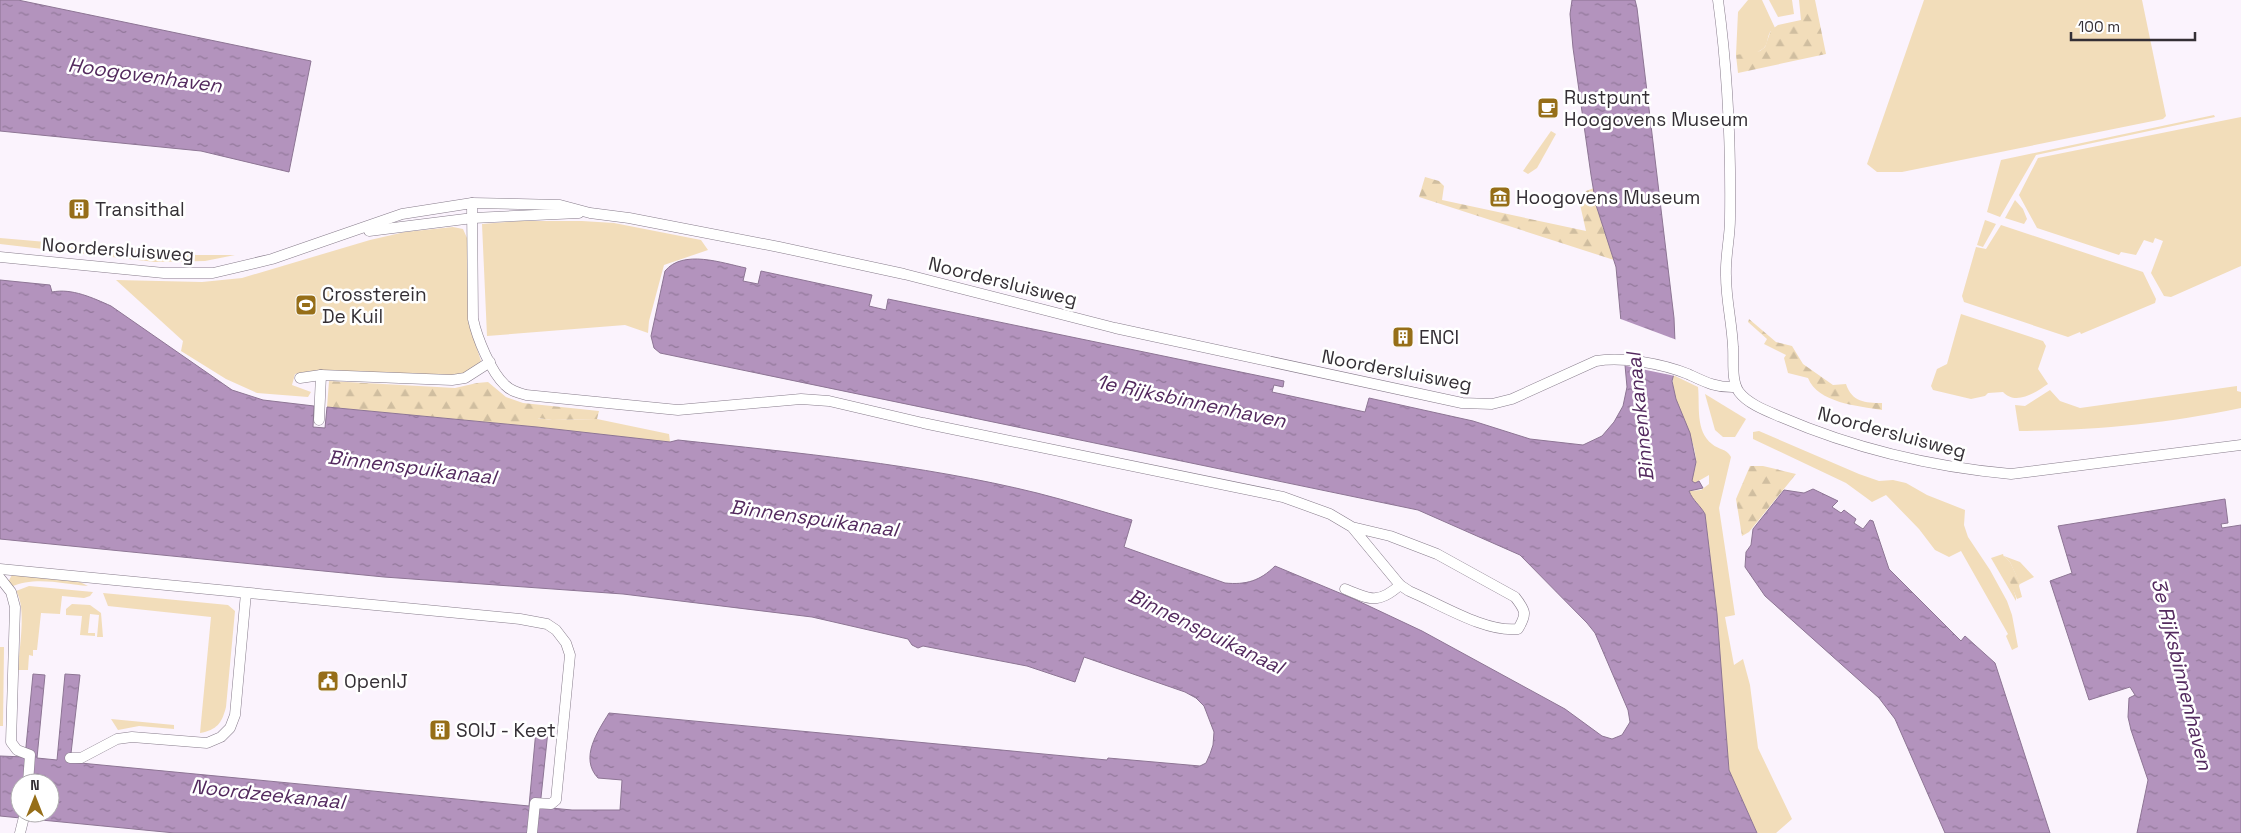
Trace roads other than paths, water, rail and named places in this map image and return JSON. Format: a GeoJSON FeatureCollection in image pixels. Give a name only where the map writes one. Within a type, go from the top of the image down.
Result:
{"type":"FeatureCollection","features":[{"type":"Feature","properties":{"kind":"street"},"geometry":{"type":"LineString","coordinates":[[1718,0],[1726,62],[1730,221],[1726,275],[1736,386]]}},
{"type":"Feature","properties":{"kind":"street"},"geometry":{"type":"LineString","coordinates":[[472,203],[473,319],[476,333],[490,362],[504,384],[513,391],[526,395],[678,410],[801,399],[829,401],[923,423],[1282,497],[1330,514],[1352,527],[1390,536],[1437,554],[1516,597],[1524,608],[1525,618],[1518,629],[1490,628],[1400,585],[1352,527]]}},
{"type":"Feature","properties":{"kind":"street","name":"Noordersluisweg"},"geometry":{"type":"LineString","coordinates":[[0,257],[164,274],[213,273],[272,259],[402,214],[472,203],[560,205],[590,213],[695,231],[904,274],[1115,328],[1462,403],[1492,404],[1512,399],[1596,361],[1619,359],[1687,374],[1722,388],[1736,386],[1747,400],[1813,431],[1865,447],[1974,471],[2011,474],[2241,445]]}},
{"type":"Feature","properties":{"kind":"street","name":"Noordersluisweg"},"geometry":{"type":"LineString","coordinates":[[348,233],[472,218],[590,213]]}},
{"type":"Feature","properties":{"kind":"street"},"geometry":{"type":"LineString","coordinates":[[300,378],[322,376],[452,380],[464,378],[490,362]]}},
{"type":"Feature","properties":{"kind":"street"},"geometry":{"type":"LineString","coordinates":[[319,420],[322,376]]}},
{"type":"Feature","properties":{"kind":"street"},"geometry":{"type":"LineString","coordinates":[[0,569],[527,620],[547,624],[563,638],[569,650],[570,662],[556,800],[551,804],[535,803],[532,833]]}},
{"type":"Feature","properties":{"kind":"street"},"geometry":{"type":"LineString","coordinates":[[0,578],[11,592],[16,613],[11,742],[17,750],[25,752],[30,756],[29,773]]}},
{"type":"Feature","properties":{"kind":"street"},"geometry":{"type":"LineString","coordinates":[[1345,589],[1374,600],[1389,595],[1400,585]]}},
{"type":"Feature","properties":{"kind":"street"},"geometry":{"type":"LineString","coordinates":[[70,758],[81,758],[117,739],[132,736],[207,743],[221,738],[230,728],[234,715],[246,593]]}},
{"type":"Feature","properties":{"kind":"water","name":"Hoogovenhaven"},"geometry":{"type":"Polygon","coordinates":[[[0,0],[18,0],[311,61],[289,172],[201,151],[0,131],[0,0]]]}},
{"type":"Feature","properties":{"kind":"water"},"geometry":{"type":"Polygon","coordinates":[[[1572,0],[1635,0],[1674,318],[1676,366],[1672,381],[1676,399],[1690,433],[1696,462],[1692,481],[1695,483],[1699,481],[1703,488],[1689,491],[1692,498],[1705,514],[1717,614],[1729,770],[1757,833],[175,833],[60,822],[60,773],[10,773],[10,817],[0,816],[0,756],[25,757],[33,674],[45,675],[37,758],[57,760],[65,674],[80,675],[70,762],[529,806],[536,730],[548,731],[540,807],[572,810],[620,810],[622,780],[598,778],[590,762],[592,745],[609,713],[1107,760],[1108,758],[1200,766],[1206,763],[1210,754],[1214,732],[1204,706],[1196,698],[1185,692],[1084,657],[1075,682],[1027,666],[923,646],[918,648],[912,645],[908,639],[812,617],[623,594],[384,577],[0,539],[0,280],[50,285],[52,292],[67,291],[90,297],[111,306],[232,390],[263,400],[314,406],[313,427],[325,428],[327,407],[670,442],[678,440],[858,460],[948,474],[1061,499],[1132,520],[1124,547],[1225,583],[1252,581],[1264,575],[1275,566],[1354,599],[1422,631],[1565,709],[1602,736],[1612,739],[1622,735],[1630,722],[1628,710],[1595,633],[1587,623],[1520,555],[1418,510],[660,353],[654,348],[651,336],[665,271],[673,264],[682,261],[703,259],[746,268],[743,281],[758,284],[761,271],[872,295],[869,306],[886,310],[888,299],[1284,381],[1283,387],[1274,385],[1272,392],[1365,412],[1369,398],[1473,421],[1530,439],[1583,445],[1602,436],[1614,422],[1623,406],[1627,387],[1616,267],[1596,205],[1573,48],[1570,14],[1572,0]]]}},
{"type":"Feature","properties":{"kind":"water"},"geometry":{"type":"Polygon","coordinates":[[[1813,489],[1838,501],[1832,507],[1841,513],[1844,510],[1856,519],[1854,523],[1863,529],[1870,520],[1873,521],[1889,569],[1961,641],[1965,636],[1995,663],[2050,833],[1945,833],[1895,719],[1879,698],[1765,596],[1745,567],[1746,552],[1751,545],[1753,529],[1784,490],[1804,493],[1813,489]]]}},
{"type":"Feature","properties":{"kind":"water","name":"3e Rijksbinnenhaven"},"geometry":{"type":"Polygon","coordinates":[[[2225,499],[2228,523],[2221,524],[2222,528],[2241,525],[2241,833],[2137,833],[2148,780],[2128,717],[2129,698],[2135,695],[2130,687],[2089,700],[2050,581],[2072,573],[2058,526],[2225,499]]]}},
{"type":"Feature","properties":{"kind":"place","name":"Rustpunt Hoogovens Museum"},"geometry":{"type":"Point","coordinates":[1548,108]}},
{"type":"Feature","properties":{"kind":"place","name":"Hoogovens Museum"},"geometry":{"type":"Point","coordinates":[1500,197]}},
{"type":"Feature","properties":{"kind":"place","name":"Transithal"},"geometry":{"type":"Point","coordinates":[79,209]}},
{"type":"Feature","properties":{"kind":"place","name":"Crossterein De Kuil"},"geometry":{"type":"Point","coordinates":[306,305]}},
{"type":"Feature","properties":{"kind":"place","name":"ENCI"},"geometry":{"type":"Point","coordinates":[1403,337]}},
{"type":"Feature","properties":{"kind":"place","name":"OpenIJ"},"geometry":{"type":"Point","coordinates":[328,681]}},
{"type":"Feature","properties":{"kind":"place","name":"SOIJ - Keet"},"geometry":{"type":"Point","coordinates":[440,730]}},
{"type":"Feature","properties":{"kind":"water label","name":"1e Rijksbinnenhaven"},"geometry":{"type":"Point","coordinates":[1191,401]}},
{"type":"Feature","properties":{"kind":"water label","name":"Binnenkanaal"},"geometry":{"type":"Point","coordinates":[1640,417]}},
{"type":"Feature","properties":{"kind":"water label","name":"Binnenspuikanaal"},"geometry":{"type":"Point","coordinates":[412,467]}},
{"type":"Feature","properties":{"kind":"water label","name":"Binnenspuikanaal"},"geometry":{"type":"Point","coordinates":[814,518]}},
{"type":"Feature","properties":{"kind":"water label","name":"Binnenspuikanaal"},"geometry":{"type":"Point","coordinates":[1206,631]}},
{"type":"Feature","properties":{"kind":"water label","name":"Noordzeekanaal"},"geometry":{"type":"Point","coordinates":[268,794]}}]}
